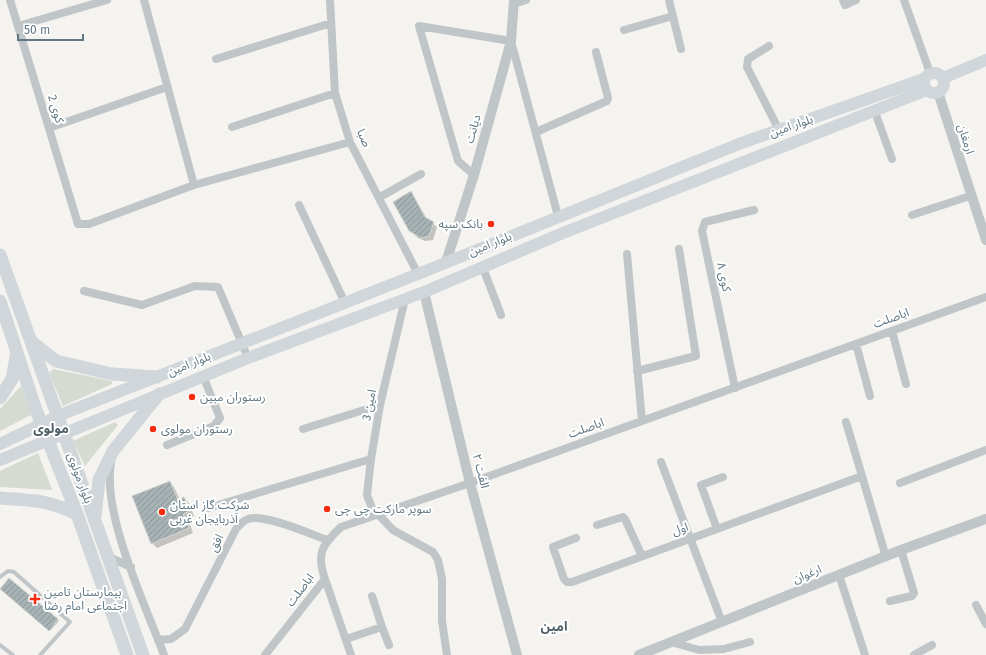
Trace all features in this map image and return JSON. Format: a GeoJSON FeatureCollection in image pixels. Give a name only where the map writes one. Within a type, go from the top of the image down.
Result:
{"type":"FeatureCollection","features":[{"type":"Feature","properties":{"kind":"main road"},"geometry":{"type":"LineString","coordinates":[[930,84],[942,88],[943,78],[986,60]]}},
{"type":"Feature","properties":{"kind":"main road","name":"بلوار امین"},"geometry":{"type":"LineString","coordinates":[[0,460],[248,358],[424,292],[563,233],[875,112],[930,84]]}},
{"type":"Feature","properties":{"kind":"main road","name":"بلوار امین"},"geometry":{"type":"LineString","coordinates":[[0,444],[41,424],[157,377],[418,274],[558,216],[779,130],[930,84]]}},
{"type":"Feature","properties":{"kind":"main road"},"geometry":{"type":"LineString","coordinates":[[558,216],[563,233]]}},
{"type":"Feature","properties":{"kind":"main road","name":"بلوار مولوی"},"geometry":{"type":"LineString","coordinates":[[0,255],[143,655]]}},
{"type":"Feature","properties":{"kind":"main road","name":"بلوار مولوی"},"geometry":{"type":"LineString","coordinates":[[0,301],[41,424],[77,514],[127,655]]}},
{"type":"Feature","properties":{"kind":"main road"},"geometry":{"type":"LineString","coordinates":[[32,342],[56,361],[112,374],[157,377]]}},
{"type":"Feature","properties":{"kind":"main road"},"geometry":{"type":"LineString","coordinates":[[0,398],[12,379],[17,350]]}},
{"type":"Feature","properties":{"kind":"main road"},"geometry":{"type":"LineString","coordinates":[[95,518],[99,480],[113,451],[159,394]]}},
{"type":"Feature","properties":{"kind":"main road"},"geometry":{"type":"LineString","coordinates":[[0,498],[42,500],[58,505],[77,514]]}},
{"type":"Feature","properties":{"kind":"street","name":"کوی 2"},"geometry":{"type":"LineString","coordinates":[[10,0],[78,224],[89,224],[194,185]]}},
{"type":"Feature","properties":{"kind":"street"},"geometry":{"type":"LineString","coordinates":[[18,26],[107,0]]}},
{"type":"Feature","properties":{"kind":"street"},"geometry":{"type":"LineString","coordinates":[[144,0],[194,185],[350,142]]}},
{"type":"Feature","properties":{"kind":"street","name":"صبا"},"geometry":{"type":"LineString","coordinates":[[330,0],[335,93],[350,142],[380,197],[418,274]]}},
{"type":"Feature","properties":{"kind":"street"},"geometry":{"type":"LineString","coordinates":[[514,2],[526,0]]}},
{"type":"Feature","properties":{"kind":"street"},"geometry":{"type":"LineString","coordinates":[[843,0],[845,5],[856,0]]}},
{"type":"Feature","properties":{"kind":"street"},"geometry":{"type":"LineString","coordinates":[[904,0],[930,84]]}},
{"type":"Feature","properties":{"kind":"street"},"geometry":{"type":"LineString","coordinates":[[672,1],[673,16],[682,49]]}},
{"type":"Feature","properties":{"kind":"street","name":"دیانت"},"geometry":{"type":"LineString","coordinates":[[446,262],[474,175],[511,42],[514,2]]}},
{"type":"Feature","properties":{"kind":"street"},"geometry":{"type":"LineString","coordinates":[[624,30],[673,16]]}},
{"type":"Feature","properties":{"kind":"street"},"geometry":{"type":"LineString","coordinates":[[216,59],[331,23]]}},
{"type":"Feature","properties":{"kind":"street"},"geometry":{"type":"LineString","coordinates":[[474,175],[458,161],[419,26],[511,42],[558,216]]}},
{"type":"Feature","properties":{"kind":"street"},"geometry":{"type":"LineString","coordinates":[[769,46],[748,59],[747,67],[779,130]]}},
{"type":"Feature","properties":{"kind":"street"},"geometry":{"type":"LineString","coordinates":[[536,132],[606,101],[608,98],[596,52]]}},
{"type":"Feature","properties":{"kind":"street","name":"ارمغان"},"geometry":{"type":"LineString","coordinates":[[930,84],[986,240]]}},
{"type":"Feature","properties":{"kind":"street"},"geometry":{"type":"LineString","coordinates":[[49,128],[168,87]]}},
{"type":"Feature","properties":{"kind":"street"},"geometry":{"type":"LineString","coordinates":[[232,127],[335,93]]}},
{"type":"Feature","properties":{"kind":"street"},"geometry":{"type":"LineString","coordinates":[[875,112],[892,159]]}},
{"type":"Feature","properties":{"kind":"street"},"geometry":{"type":"LineString","coordinates":[[380,197],[421,174]]}},
{"type":"Feature","properties":{"kind":"street"},"geometry":{"type":"LineString","coordinates":[[912,215],[970,196]]}},
{"type":"Feature","properties":{"kind":"street"},"geometry":{"type":"LineString","coordinates":[[299,205],[345,303]]}},
{"type":"Feature","properties":{"kind":"street","name":"کوی ۸"},"geometry":{"type":"LineString","coordinates":[[734,388],[702,231],[705,222],[754,210]]}},
{"type":"Feature","properties":{"kind":"street"},"geometry":{"type":"LineString","coordinates":[[637,371],[696,356],[679,249]]}},
{"type":"Feature","properties":{"kind":"street"},"geometry":{"type":"LineString","coordinates":[[627,254],[642,421]]}},
{"type":"Feature","properties":{"kind":"street"},"geometry":{"type":"LineString","coordinates":[[483,268],[500,315]]}},
{"type":"Feature","properties":{"kind":"street"},"geometry":{"type":"LineString","coordinates":[[84,291],[142,305],[195,286],[218,287],[248,358]]}},
{"type":"Feature","properties":{"kind":"street","name":"الفت ۲"},"geometry":{"type":"LineString","coordinates":[[424,292],[470,483],[517,655]]}},
{"type":"Feature","properties":{"kind":"street","name":"اباصلت"},"geometry":{"type":"LineString","coordinates":[[265,655],[325,579],[320,564],[322,549],[327,540],[341,527],[470,483],[986,297]]}},
{"type":"Feature","properties":{"kind":"street","name":"امین 3"},"geometry":{"type":"LineString","coordinates":[[405,299],[380,405],[367,495],[372,508],[393,530],[433,552],[438,560],[441,568],[442,621],[446,655]]}},
{"type":"Feature","properties":{"kind":"street"},"geometry":{"type":"LineString","coordinates":[[892,331],[906,384]]}},
{"type":"Feature","properties":{"kind":"street"},"geometry":{"type":"LineString","coordinates":[[856,344],[870,396]]}},
{"type":"Feature","properties":{"kind":"street"},"geometry":{"type":"LineString","coordinates":[[167,445],[218,423],[220,418],[203,376]]}},
{"type":"Feature","properties":{"kind":"street"},"geometry":{"type":"LineString","coordinates":[[303,429],[380,405]]}},
{"type":"Feature","properties":{"kind":"street"},"geometry":{"type":"LineString","coordinates":[[846,422],[886,557]]}},
{"type":"Feature","properties":{"kind":"street"},"geometry":{"type":"LineString","coordinates":[[900,483],[986,450]]}},
{"type":"Feature","properties":{"kind":"street"},"geometry":{"type":"LineString","coordinates":[[113,451],[109,473],[113,510],[130,567],[164,655]]}},
{"type":"Feature","properties":{"kind":"street"},"geometry":{"type":"LineString","coordinates":[[208,508],[371,459]]}},
{"type":"Feature","properties":{"kind":"street"},"geometry":{"type":"LineString","coordinates":[[661,462],[722,622]]}},
{"type":"Feature","properties":{"kind":"street"},"geometry":{"type":"LineString","coordinates":[[717,529],[701,485],[723,476]]}},
{"type":"Feature","properties":{"kind":"street","name":"اول"},"geometry":{"type":"LineString","coordinates":[[576,538],[554,545],[553,549],[564,579],[567,582],[572,582],[862,476]]}},
{"type":"Feature","properties":{"kind":"street"},"geometry":{"type":"LineString","coordinates":[[597,525],[623,517],[642,556]]}},
{"type":"Feature","properties":{"kind":"street","name":"افق"},"geometry":{"type":"LineString","coordinates":[[158,640],[171,639],[185,629],[236,529],[243,521],[250,518],[274,521],[327,540]]}},
{"type":"Feature","properties":{"kind":"street","name":"ارغوان"},"geometry":{"type":"LineString","coordinates":[[639,655],[901,550],[986,519]]}},
{"type":"Feature","properties":{"kind":"street"},"geometry":{"type":"LineString","coordinates":[[890,601],[912,596],[914,593],[901,550]]}},
{"type":"Feature","properties":{"kind":"street"},"geometry":{"type":"LineString","coordinates":[[109,557],[130,567]]}},
{"type":"Feature","properties":{"kind":"street"},"geometry":{"type":"LineString","coordinates":[[839,575],[865,655]]}},
{"type":"Feature","properties":{"kind":"street"},"geometry":{"type":"LineString","coordinates":[[325,579],[351,655]]}},
{"type":"Feature","properties":{"kind":"street"},"geometry":{"type":"LineString","coordinates":[[372,596],[389,645]]}},
{"type":"Feature","properties":{"kind":"street"},"geometry":{"type":"LineString","coordinates":[[976,605],[986,624]]}},
{"type":"Feature","properties":{"kind":"street"},"geometry":{"type":"LineString","coordinates":[[346,639],[382,627]]}},
{"type":"Feature","properties":{"kind":"street"},"geometry":{"type":"LineString","coordinates":[[671,642],[698,650],[725,652],[750,642]]}},
{"type":"Feature","properties":{"kind":"street"},"geometry":{"type":"LineString","coordinates":[[914,655],[932,645]]}},
{"type":"Feature","properties":{"kind":"lane"},"geometry":{"type":"LineString","coordinates":[[0,577],[8,571],[14,572],[70,622],[40,655]]}},
{"type":"Feature","properties":{"kind":"lane"},"geometry":{"type":"LineString","coordinates":[[0,645],[12,655]]}},
{"type":"Feature","properties":{"kind":"shaded area"},"geometry":{"type":"Polygon","coordinates":[[[53,369],[112,381],[112,384],[63,406],[49,373],[53,369]]]}},
{"type":"Feature","properties":{"kind":"shaded area"},"geometry":{"type":"Polygon","coordinates":[[[21,386],[31,415],[0,431],[0,409],[21,386]]]}},
{"type":"Feature","properties":{"kind":"shaded area"},"geometry":{"type":"Polygon","coordinates":[[[115,422],[118,425],[85,466],[73,441],[115,422]]]}},
{"type":"Feature","properties":{"kind":"shaded area"},"geometry":{"type":"Polygon","coordinates":[[[38,453],[52,490],[0,487],[0,471],[38,453]]]}},
{"type":"Feature","properties":{"kind":"building"},"geometry":{"type":"Polygon","coordinates":[[[411,191],[425,217],[434,222],[429,236],[421,238],[409,231],[393,202],[411,191]]]}},
{"type":"Feature","properties":{"kind":"building","name":"شرکت گاز استان آذربایجان غربی"},"geometry":{"type":"Polygon","coordinates":[[[170,481],[178,500],[184,497],[190,511],[183,514],[189,528],[151,544],[132,496],[170,481]]]}},
{"type":"Feature","properties":{"kind":"building"},"geometry":{"type":"Polygon","coordinates":[[[9,578],[58,619],[49,631],[0,589],[9,578]]]}},
{"type":"Feature","properties":{"kind":"place","name":"بانک سپه"},"geometry":{"type":"Point","coordinates":[491,224]}},
{"type":"Feature","properties":{"kind":"place","name":"رستوران مبین"},"geometry":{"type":"Point","coordinates":[192,397]}},
{"type":"Feature","properties":{"kind":"place","name":"رستوران مولوی"},"geometry":{"type":"Point","coordinates":[153,429]}},
{"type":"Feature","properties":{"kind":"place","name":"سوپر مارکت چی چی"},"geometry":{"type":"Point","coordinates":[327,509]}},
{"type":"Feature","properties":{"kind":"place","name":"شرکت گاز استان آذربایجان غربی"},"geometry":{"type":"Point","coordinates":[162,512]}},
{"type":"Feature","properties":{"kind":"place","name":"بیمارستان تامین اجتماعی امام رضا"},"geometry":{"type":"Point","coordinates":[35,599]}},
{"type":"Feature","properties":{"kind":"district","name":"مولوی"},"geometry":{"type":"Point","coordinates":[51,428]}},
{"type":"Feature","properties":{"kind":"district","name":"امین"},"geometry":{"type":"Point","coordinates":[554,626]}}]}
